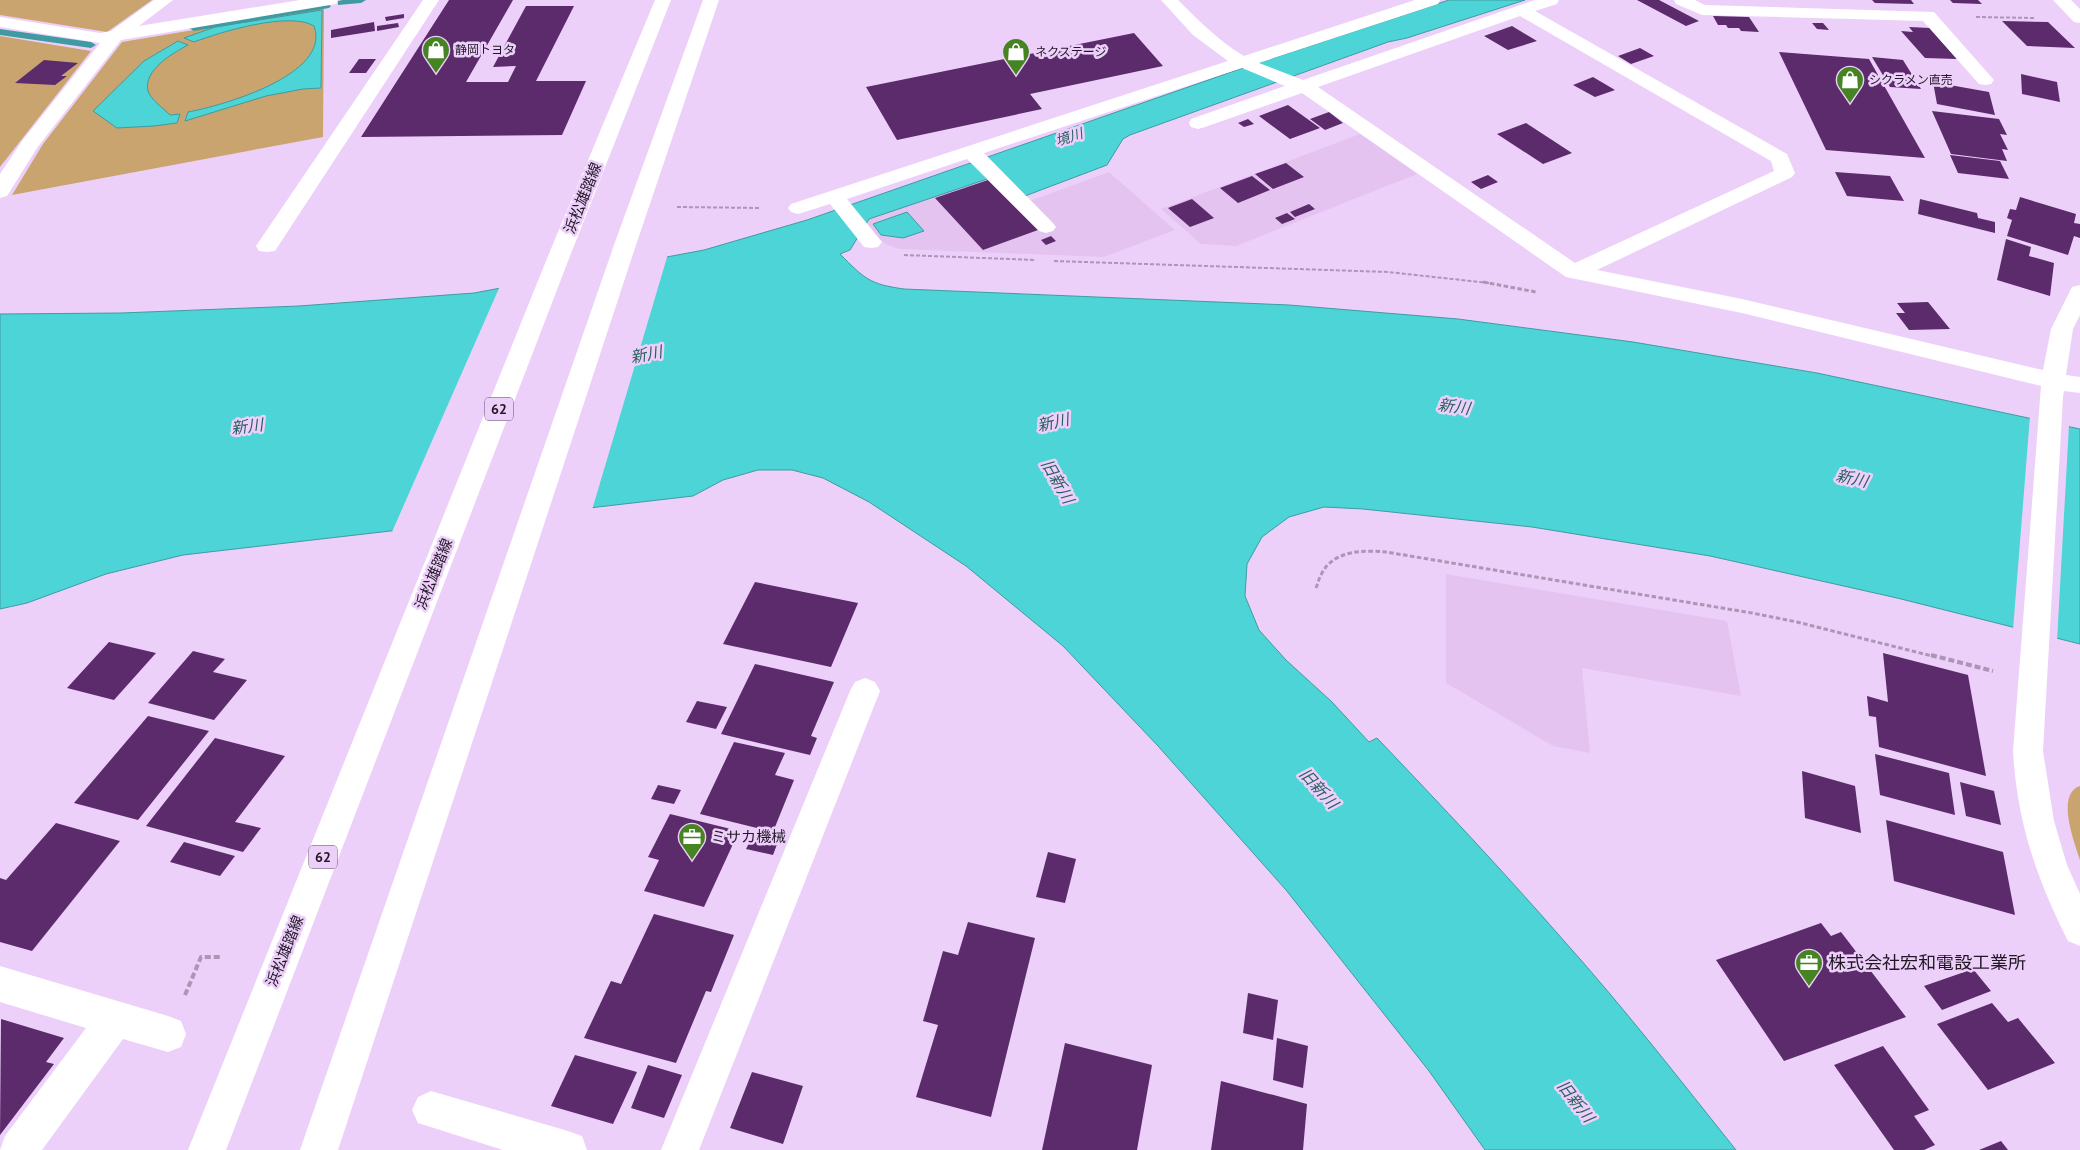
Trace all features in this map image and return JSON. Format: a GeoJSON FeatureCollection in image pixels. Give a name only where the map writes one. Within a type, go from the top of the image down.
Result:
{"type":"FeatureCollection","features":[{"type":"Feature","properties":{"kind":"street"},"geometry":{"type":"LineString","coordinates":[[0,192],[29,145],[115,36],[165,0]]}},
{"type":"Feature","properties":{"kind":"street"},"geometry":{"type":"LineString","coordinates":[[0,22],[100,38],[330,0]]}},
{"type":"Feature","properties":{"kind":"street"},"geometry":{"type":"LineString","coordinates":[[267,246],[431,0]]}},
{"type":"Feature","properties":{"kind":"street","name":"浜松雄踏線"},"geometry":{"type":"LineString","coordinates":[[207,1150],[438,563],[663,0]]}},
{"type":"Feature","properties":{"kind":"street"},"geometry":{"type":"LineString","coordinates":[[319,1150],[625,245],[711,0]]}},
{"type":"Feature","properties":{"kind":"street"},"geometry":{"type":"LineString","coordinates":[[1169,0],[1199,31],[1222,50],[1245,63],[1310,90],[1574,272],[1751,308],[2053,389],[2080,385]]}},
{"type":"Feature","properties":{"kind":"street"},"geometry":{"type":"LineString","coordinates":[[798,208],[838,202],[972,154],[1432,0]]}},
{"type":"Feature","properties":{"kind":"street"},"geometry":{"type":"LineString","coordinates":[[1198,123],[1299,85],[1551,0]]}},
{"type":"Feature","properties":{"kind":"street"},"geometry":{"type":"LineString","coordinates":[[1682,0],[1702,10],[1928,16],[1986,80]]}},
{"type":"Feature","properties":{"kind":"street"},"geometry":{"type":"LineString","coordinates":[[2061,0],[2080,18]]}},
{"type":"Feature","properties":{"kind":"street"},"geometry":{"type":"LineString","coordinates":[[1521,10],[1780,158],[1784,173],[1574,272]]}},
{"type":"Feature","properties":{"kind":"street"},"geometry":{"type":"LineString","coordinates":[[972,154],[1046,227]]}},
{"type":"Feature","properties":{"kind":"street"},"geometry":{"type":"LineString","coordinates":[[838,202],[871,242]]}},
{"type":"Feature","properties":{"kind":"street"},"geometry":{"type":"LineString","coordinates":[[2080,292],[2062,329],[2053,389],[2028,751],[2029,786],[2036,823],[2066,904],[2080,929]]}},
{"type":"Feature","properties":{"kind":"street"},"geometry":{"type":"LineString","coordinates":[[680,1150],[865,691]]}},
{"type":"Feature","properties":{"kind":"street"},"geometry":{"type":"LineString","coordinates":[[0,984],[168,1034]]}},
{"type":"Feature","properties":{"kind":"street"},"geometry":{"type":"LineString","coordinates":[[19,1150],[115,1019]]}},
{"type":"Feature","properties":{"kind":"street"},"geometry":{"type":"LineString","coordinates":[[431,1110],[568,1150]]}},
{"type":"Feature","properties":{"kind":"path"},"geometry":{"type":"LineString","coordinates":[[1928,16],[2034,18]]}},
{"type":"Feature","properties":{"kind":"path"},"geometry":{"type":"LineString","coordinates":[[674,207],[798,208]]}},
{"type":"Feature","properties":{"kind":"path"},"geometry":{"type":"LineString","coordinates":[[871,242],[882,249],[896,254],[912,256],[1040,260]]}},
{"type":"Feature","properties":{"kind":"path"},"geometry":{"type":"LineString","coordinates":[[1050,261],[1388,272],[1460,279],[1536,292]]}},
{"type":"Feature","properties":{"kind":"path"},"geometry":{"type":"LineString","coordinates":[[1316,588],[1323,570],[1339,556],[1361,550],[1386,552],[1788,620],[1992,671],[2032,677]]}},
{"type":"Feature","properties":{"kind":"path"},"geometry":{"type":"LineString","coordinates":[[182,1002],[201,957],[222,957]]}},
{"type":"Feature","properties":{"kind":"shaded area"},"geometry":{"type":"Polygon","coordinates":[[[0,0],[152,0],[107,32],[0,15],[0,0]]]}},
{"type":"Feature","properties":{"kind":"shaded area"},"geometry":{"type":"Polygon","coordinates":[[[324,8],[323,137],[12,195],[43,144],[122,42],[324,8]]]}},
{"type":"Feature","properties":{"kind":"shaded area"},"geometry":{"type":"Polygon","coordinates":[[[0,36],[91,51],[0,167],[0,36]]]}},
{"type":"Feature","properties":{"kind":"shaded area"},"geometry":{"type":"Polygon","coordinates":[[[1360,134],[1417,174],[1236,246],[1201,244],[1161,209],[1360,134]]]}},
{"type":"Feature","properties":{"kind":"shaded area"},"geometry":{"type":"Polygon","coordinates":[[[1109,172],[1175,230],[1104,257],[899,249],[879,239],[866,223],[869,219],[988,178],[1030,201],[1109,172]]]}},
{"type":"Feature","properties":{"kind":"shaded area"},"geometry":{"type":"Polygon","coordinates":[[[1446,574],[1727,621],[1741,696],[1582,668],[1590,753],[1553,746],[1446,683],[1446,574]]]}},
{"type":"Feature","properties":{"kind":"shaded area"},"geometry":{"type":"Polygon","coordinates":[[[2080,786],[2080,860],[2071,832],[2068,809],[2069,799],[2073,791],[2080,786]]]}},
{"type":"Feature","properties":{"kind":"water"},"geometry":{"type":"Polygon","coordinates":[[[1449,0],[1525,0],[1407,38],[1388,42],[1130,135],[1123,139],[1107,165],[1025,196],[1002,174],[869,219],[850,250],[840,254],[868,279],[883,285],[904,289],[1289,305],[1458,319],[1633,342],[1817,373],[2080,429],[2080,644],[1897,598],[1710,556],[1532,527],[1363,509],[1324,507],[1289,517],[1262,537],[1247,564],[1245,596],[1259,630],[1286,660],[1332,702],[1369,742],[1377,738],[1496,864],[1609,993],[1736,1150],[1485,1150],[1429,1071],[1286,890],[1158,746],[1063,646],[966,566],[869,502],[823,478],[792,470],[758,470],[723,480],[693,496],[183,555],[106,574],[27,603],[0,609],[0,314],[121,313],[299,306],[474,293],[704,250],[807,220],[1237,70],[1449,0]]]}},
{"type":"Feature","properties":{"kind":"water"},"geometry":{"type":"Polygon","coordinates":[[[322,10],[321,88],[303,89],[266,96],[185,121],[188,112],[204,109],[247,95],[291,73],[307,59],[315,44],[314,26],[303,22],[289,21],[255,25],[220,33],[194,42],[184,38],[215,27],[322,10]]]}},
{"type":"Feature","properties":{"kind":"water"},"geometry":{"type":"Polygon","coordinates":[[[178,41],[188,45],[160,63],[150,76],[148,83],[148,91],[158,104],[170,115],[180,114],[177,123],[117,128],[93,111],[144,61],[178,41]]]}},
{"type":"Feature","properties":{"kind":"water"},"geometry":{"type":"Polygon","coordinates":[[[907,212],[924,231],[903,238],[881,235],[873,224],[907,212]]]}},
{"type":"Feature","properties":{"kind":"pier"},"geometry":{"type":"Polygon","coordinates":[[[668,254],[592,510],[392,532],[500,286],[668,254]]]}},
{"type":"Feature","properties":{"kind":"pier"},"geometry":{"type":"Polygon","coordinates":[[[2030,416],[2069,425],[2057,641],[2013,630],[2030,416]]]}},
{"type":"Feature","properties":{"kind":"building","name":"静岡トヨタ"},"geometry":{"type":"Polygon","coordinates":[[[449,0],[513,0],[466,82],[508,82],[516,66],[493,67],[526,6],[574,6],[536,81],[586,81],[562,135],[361,137],[449,0]]]}},
{"type":"Feature","properties":{"kind":"building"},"geometry":{"type":"Polygon","coordinates":[[[1637,0],[1659,0],[1699,21],[1686,26],[1637,0]]]}},
{"type":"Feature","properties":{"kind":"building"},"geometry":{"type":"Polygon","coordinates":[[[1872,0],[1911,0],[1914,4],[1875,3],[1872,0]]]}},
{"type":"Feature","properties":{"kind":"building"},"geometry":{"type":"Polygon","coordinates":[[[1950,0],[1978,0],[1982,4],[1953,3],[1950,0]]]}},
{"type":"Feature","properties":{"kind":"building"},"geometry":{"type":"Polygon","coordinates":[[[404,14],[404,18],[386,21],[385,17],[404,14]]]}},
{"type":"Feature","properties":{"kind":"building"},"geometry":{"type":"Polygon","coordinates":[[[1713,16],[1749,17],[1759,32],[1741,31],[1739,28],[1728,28],[1726,25],[1718,25],[1713,16]]]}},
{"type":"Feature","properties":{"kind":"building"},"geometry":{"type":"Polygon","coordinates":[[[2002,21],[2048,22],[2075,48],[2027,46],[2002,21]]]}},
{"type":"Feature","properties":{"kind":"building"},"geometry":{"type":"Polygon","coordinates":[[[374,22],[375,31],[331,38],[331,30],[374,22]]]}},
{"type":"Feature","properties":{"kind":"building"},"geometry":{"type":"Polygon","coordinates":[[[398,23],[399,27],[377,31],[377,26],[398,23]]]}},
{"type":"Feature","properties":{"kind":"building"},"geometry":{"type":"Polygon","coordinates":[[[1812,23],[1823,23],[1829,30],[1817,29],[1812,23]]]}},
{"type":"Feature","properties":{"kind":"building"},"geometry":{"type":"Polygon","coordinates":[[[1512,26],[1537,41],[1508,50],[1484,36],[1512,26]]]}},
{"type":"Feature","properties":{"kind":"building"},"geometry":{"type":"Polygon","coordinates":[[[1909,27],[1930,28],[1957,59],[1925,58],[1901,31],[1913,32],[1909,27]]]}},
{"type":"Feature","properties":{"kind":"building","name":"ネクステージ"},"geometry":{"type":"Polygon","coordinates":[[[1134,33],[1163,66],[1030,94],[1042,109],[897,140],[866,87],[1134,33]]]}},
{"type":"Feature","properties":{"kind":"building"},"geometry":{"type":"Polygon","coordinates":[[[1640,48],[1654,56],[1631,64],[1618,56],[1640,48]]]}},
{"type":"Feature","properties":{"kind":"building","name":"シクラメン直売"},"geometry":{"type":"Polygon","coordinates":[[[1779,52],[1869,59],[1925,158],[1826,150],[1779,52]]]}},
{"type":"Feature","properties":{"kind":"building"},"geometry":{"type":"Polygon","coordinates":[[[1872,57],[1903,60],[1921,89],[1890,87],[1872,57]]]}},
{"type":"Feature","properties":{"kind":"building"},"geometry":{"type":"Polygon","coordinates":[[[359,59],[376,59],[366,73],[349,73],[359,59]]]}},
{"type":"Feature","properties":{"kind":"building"},"geometry":{"type":"Polygon","coordinates":[[[44,60],[78,63],[61,76],[67,76],[55,85],[15,83],[44,60]]]}},
{"type":"Feature","properties":{"kind":"building"},"geometry":{"type":"Polygon","coordinates":[[[2021,74],[2057,82],[2060,102],[2022,94],[2021,74]]]}},
{"type":"Feature","properties":{"kind":"building"},"geometry":{"type":"Polygon","coordinates":[[[1593,77],[1615,90],[1595,97],[1573,85],[1593,77]]]}},
{"type":"Feature","properties":{"kind":"building"},"geometry":{"type":"Polygon","coordinates":[[[1933,82],[1989,92],[1995,115],[1937,104],[1933,82]]]}},
{"type":"Feature","properties":{"kind":"building"},"geometry":{"type":"Polygon","coordinates":[[[1288,105],[1320,128],[1290,139],[1259,116],[1288,105]]]}},
{"type":"Feature","properties":{"kind":"building"},"geometry":{"type":"Polygon","coordinates":[[[1932,111],[1999,119],[2007,135],[2000,134],[2008,150],[2002,149],[2007,161],[1951,154],[1932,111]]]}},
{"type":"Feature","properties":{"kind":"building"},"geometry":{"type":"Polygon","coordinates":[[[1329,112],[1343,123],[1325,130],[1310,119],[1329,112]]]}},
{"type":"Feature","properties":{"kind":"building"},"geometry":{"type":"Polygon","coordinates":[[[1248,119],[1254,124],[1244,127],[1238,123],[1248,119]]]}},
{"type":"Feature","properties":{"kind":"building"},"geometry":{"type":"Polygon","coordinates":[[[1526,123],[1572,153],[1543,164],[1497,134],[1526,123]]]}},
{"type":"Feature","properties":{"kind":"building"},"geometry":{"type":"Polygon","coordinates":[[[1950,155],[2000,161],[2009,179],[1958,173],[1950,155]]]}},
{"type":"Feature","properties":{"kind":"building"},"geometry":{"type":"Polygon","coordinates":[[[1286,163],[1304,177],[1273,189],[1255,174],[1286,163]]]}},
{"type":"Feature","properties":{"kind":"building"},"geometry":{"type":"Polygon","coordinates":[[[1835,172],[1890,176],[1904,201],[1847,196],[1835,172]]]}},
{"type":"Feature","properties":{"kind":"building"},"geometry":{"type":"Polygon","coordinates":[[[1488,175],[1498,182],[1481,189],[1471,182],[1488,175]]]}},
{"type":"Feature","properties":{"kind":"building"},"geometry":{"type":"Polygon","coordinates":[[[1252,176],[1270,190],[1238,203],[1220,188],[1252,176]]]}},
{"type":"Feature","properties":{"kind":"building"},"geometry":{"type":"Polygon","coordinates":[[[988,180],[1038,230],[983,250],[935,198],[988,180]]]}},
{"type":"Feature","properties":{"kind":"building"},"geometry":{"type":"Polygon","coordinates":[[[2020,197],[2076,214],[2074,223],[2080,224],[2080,238],[2074,236],[2068,255],[2007,236],[2012,220],[2007,218],[2010,209],[2016,210],[2020,197]]]}},
{"type":"Feature","properties":{"kind":"building"},"geometry":{"type":"Polygon","coordinates":[[[1192,199],[1214,218],[1190,227],[1168,208],[1192,199]]]}},
{"type":"Feature","properties":{"kind":"building"},"geometry":{"type":"Polygon","coordinates":[[[1920,199],[1977,213],[1978,218],[1995,222],[1995,233],[1918,214],[1920,199]]]}},
{"type":"Feature","properties":{"kind":"building"},"geometry":{"type":"Polygon","coordinates":[[[1309,204],[1315,209],[1295,217],[1290,212],[1309,204]]]}},
{"type":"Feature","properties":{"kind":"building"},"geometry":{"type":"Polygon","coordinates":[[[1287,213],[1295,219],[1282,224],[1275,218],[1287,213]]]}},
{"type":"Feature","properties":{"kind":"building"},"geometry":{"type":"Polygon","coordinates":[[[1051,236],[1056,241],[1046,245],[1041,240],[1051,236]]]}},
{"type":"Feature","properties":{"kind":"building"},"geometry":{"type":"Polygon","coordinates":[[[2006,239],[2031,247],[2029,256],[2054,263],[2050,296],[1997,280],[2006,239]]]}},
{"type":"Feature","properties":{"kind":"building"},"geometry":{"type":"Polygon","coordinates":[[[1928,302],[1950,329],[1909,330],[1896,313],[1905,313],[1897,303],[1928,302]]]}},
{"type":"Feature","properties":{"kind":"building"},"geometry":{"type":"Polygon","coordinates":[[[755,582],[858,603],[831,667],[723,644],[755,582]]]}},
{"type":"Feature","properties":{"kind":"building"},"geometry":{"type":"Polygon","coordinates":[[[109,642],[156,653],[114,700],[67,688],[109,642]]]}},
{"type":"Feature","properties":{"kind":"building"},"geometry":{"type":"Polygon","coordinates":[[[193,651],[225,659],[213,672],[247,680],[214,720],[148,703],[193,651]]]}},
{"type":"Feature","properties":{"kind":"building"},"geometry":{"type":"Polygon","coordinates":[[[1883,653],[1968,675],[1986,776],[1879,747],[1876,717],[1869,716],[1867,696],[1888,702],[1883,653]]]}},
{"type":"Feature","properties":{"kind":"building"},"geometry":{"type":"Polygon","coordinates":[[[755,664],[834,682],[811,736],[817,738],[810,755],[721,734],[755,664]]]}},
{"type":"Feature","properties":{"kind":"building"},"geometry":{"type":"Polygon","coordinates":[[[697,701],[727,707],[716,729],[686,722],[697,701]]]}},
{"type":"Feature","properties":{"kind":"building"},"geometry":{"type":"Polygon","coordinates":[[[148,716],[209,731],[138,820],[74,803],[148,716]]]}},
{"type":"Feature","properties":{"kind":"building"},"geometry":{"type":"Polygon","coordinates":[[[215,738],[285,756],[235,822],[261,828],[243,852],[146,826],[215,738]]]}},
{"type":"Feature","properties":{"kind":"building"},"geometry":{"type":"Polygon","coordinates":[[[734,742],[785,753],[775,775],[794,780],[773,832],[700,814],[734,742]]]}},
{"type":"Feature","properties":{"kind":"building"},"geometry":{"type":"Polygon","coordinates":[[[1875,754],[1949,773],[1955,815],[1880,795],[1875,754]]]}},
{"type":"Feature","properties":{"kind":"building"},"geometry":{"type":"Polygon","coordinates":[[[1802,771],[1855,786],[1861,833],[1805,818],[1802,771]]]}},
{"type":"Feature","properties":{"kind":"building"},"geometry":{"type":"Polygon","coordinates":[[[1960,782],[1994,791],[2001,825],[1966,816],[1960,782]]]}},
{"type":"Feature","properties":{"kind":"building"},"geometry":{"type":"Polygon","coordinates":[[[658,785],[681,790],[674,804],[651,799],[658,785]]]}},
{"type":"Feature","properties":{"kind":"building"},"geometry":{"type":"Polygon","coordinates":[[[670,814],[739,831],[704,907],[644,891],[659,860],[648,857],[670,814]]]}},
{"type":"Feature","properties":{"kind":"building"},"geometry":{"type":"Polygon","coordinates":[[[1886,820],[2003,852],[2015,915],[1894,881],[1886,820]]]}},
{"type":"Feature","properties":{"kind":"building"},"geometry":{"type":"Polygon","coordinates":[[[56,823],[120,841],[32,951],[0,942],[0,878],[6,880],[56,823]]]}},
{"type":"Feature","properties":{"kind":"building"},"geometry":{"type":"Polygon","coordinates":[[[754,833],[779,839],[773,855],[746,849],[754,833]]]}},
{"type":"Feature","properties":{"kind":"building"},"geometry":{"type":"Polygon","coordinates":[[[184,842],[235,856],[220,876],[170,862],[184,842]]]}},
{"type":"Feature","properties":{"kind":"building"},"geometry":{"type":"Polygon","coordinates":[[[1048,852],[1076,859],[1065,903],[1036,897],[1048,852]]]}},
{"type":"Feature","properties":{"kind":"building"},"geometry":{"type":"Polygon","coordinates":[[[654,914],[734,935],[711,992],[706,991],[676,1063],[584,1038],[611,981],[621,984],[654,914]]]}},
{"type":"Feature","properties":{"kind":"building"},"geometry":{"type":"Polygon","coordinates":[[[968,922],[1035,938],[991,1117],[916,1097],[938,1025],[923,1021],[943,951],[958,955],[968,922]]]}},
{"type":"Feature","properties":{"kind":"building"},"geometry":{"type":"Polygon","coordinates":[[[1821,923],[1831,936],[1841,932],[1906,1017],[1784,1061],[1716,960],[1821,923]]]}},
{"type":"Feature","properties":{"kind":"building"},"geometry":{"type":"Polygon","coordinates":[[[1973,969],[1991,991],[1942,1010],[1924,986],[1973,969]]]}},
{"type":"Feature","properties":{"kind":"building"},"geometry":{"type":"Polygon","coordinates":[[[1248,993],[1278,1000],[1273,1040],[1243,1033],[1248,993]]]}},
{"type":"Feature","properties":{"kind":"building"},"geometry":{"type":"Polygon","coordinates":[[[1992,1003],[2008,1022],[2018,1018],[2055,1063],[1988,1090],[1937,1024],[1992,1003]]]}},
{"type":"Feature","properties":{"kind":"building"},"geometry":{"type":"Polygon","coordinates":[[[1,1019],[64,1038],[46,1062],[54,1064],[0,1135],[1,1019]]]}},
{"type":"Feature","properties":{"kind":"building"},"geometry":{"type":"Polygon","coordinates":[[[1277,1038],[1308,1046],[1303,1088],[1273,1080],[1277,1038]]]}},
{"type":"Feature","properties":{"kind":"building"},"geometry":{"type":"Polygon","coordinates":[[[1065,1043],[1152,1065],[1137,1150],[1042,1150],[1065,1043]]]}},
{"type":"Feature","properties":{"kind":"building"},"geometry":{"type":"Polygon","coordinates":[[[1883,1046],[1929,1110],[1914,1116],[1935,1145],[1924,1150],[1894,1150],[1834,1065],[1883,1046]]]}},
{"type":"Feature","properties":{"kind":"building"},"geometry":{"type":"Polygon","coordinates":[[[575,1055],[637,1072],[613,1124],[551,1106],[575,1055]]]}},
{"type":"Feature","properties":{"kind":"building"},"geometry":{"type":"Polygon","coordinates":[[[648,1065],[682,1075],[664,1118],[631,1108],[648,1065]]]}},
{"type":"Feature","properties":{"kind":"building"},"geometry":{"type":"Polygon","coordinates":[[[752,1072],[803,1086],[783,1144],[730,1128],[752,1072]]]}},
{"type":"Feature","properties":{"kind":"building"},"geometry":{"type":"Polygon","coordinates":[[[1221,1081],[1307,1104],[1303,1150],[1211,1150],[1221,1081]]]}},
{"type":"Feature","properties":{"kind":"building"},"geometry":{"type":"Polygon","coordinates":[[[2001,1141],[2008,1150],[1979,1150],[2001,1141]]]}},
{"type":"Feature","properties":{"kind":"waterway"},"geometry":{"type":"LineString","coordinates":[[341,3],[361,0]]}},
{"type":"Feature","properties":{"kind":"waterway"},"geometry":{"type":"LineString","coordinates":[[194,28],[326,6]]}},
{"type":"Feature","properties":{"kind":"waterway"},"geometry":{"type":"LineString","coordinates":[[0,32],[91,45]]}},
{"type":"Feature","properties":{"kind":"place","name":"静岡トヨタ"},"geometry":{"type":"Point","coordinates":[436,74]}},
{"type":"Feature","properties":{"kind":"place","name":"ネクステージ"},"geometry":{"type":"Point","coordinates":[1016,76]}},
{"type":"Feature","properties":{"kind":"place","name":"シクラメン直売"},"geometry":{"type":"Point","coordinates":[1850,104]}},
{"type":"Feature","properties":{"kind":"place","name":"ミサカ機械"},"geometry":{"type":"Point","coordinates":[692,861]}},
{"type":"Feature","properties":{"kind":"place","name":"株式会社宏和電設工業所"},"geometry":{"type":"Point","coordinates":[1809,987]}},
{"type":"Feature","properties":{"kind":"water label","name":"境川"},"geometry":{"type":"Point","coordinates":[1069,137]}},
{"type":"Feature","properties":{"kind":"water label","name":"新川"},"geometry":{"type":"Point","coordinates":[646,354]}},
{"type":"Feature","properties":{"kind":"water label","name":"新川"},"geometry":{"type":"Point","coordinates":[1454,406]}},
{"type":"Feature","properties":{"kind":"water label","name":"新川"},"geometry":{"type":"Point","coordinates":[1053,422]}},
{"type":"Feature","properties":{"kind":"water label","name":"新川"},"geometry":{"type":"Point","coordinates":[247,426]}},
{"type":"Feature","properties":{"kind":"water label","name":"新川"},"geometry":{"type":"Point","coordinates":[1852,478]}},
{"type":"Feature","properties":{"kind":"water label","name":"旧新川"},"geometry":{"type":"Point","coordinates":[1058,481]}},
{"type":"Feature","properties":{"kind":"water label","name":"旧新川"},"geometry":{"type":"Point","coordinates":[1319,788]}},
{"type":"Feature","properties":{"kind":"water label","name":"旧新川"},"geometry":{"type":"Point","coordinates":[1576,1101]}}]}
